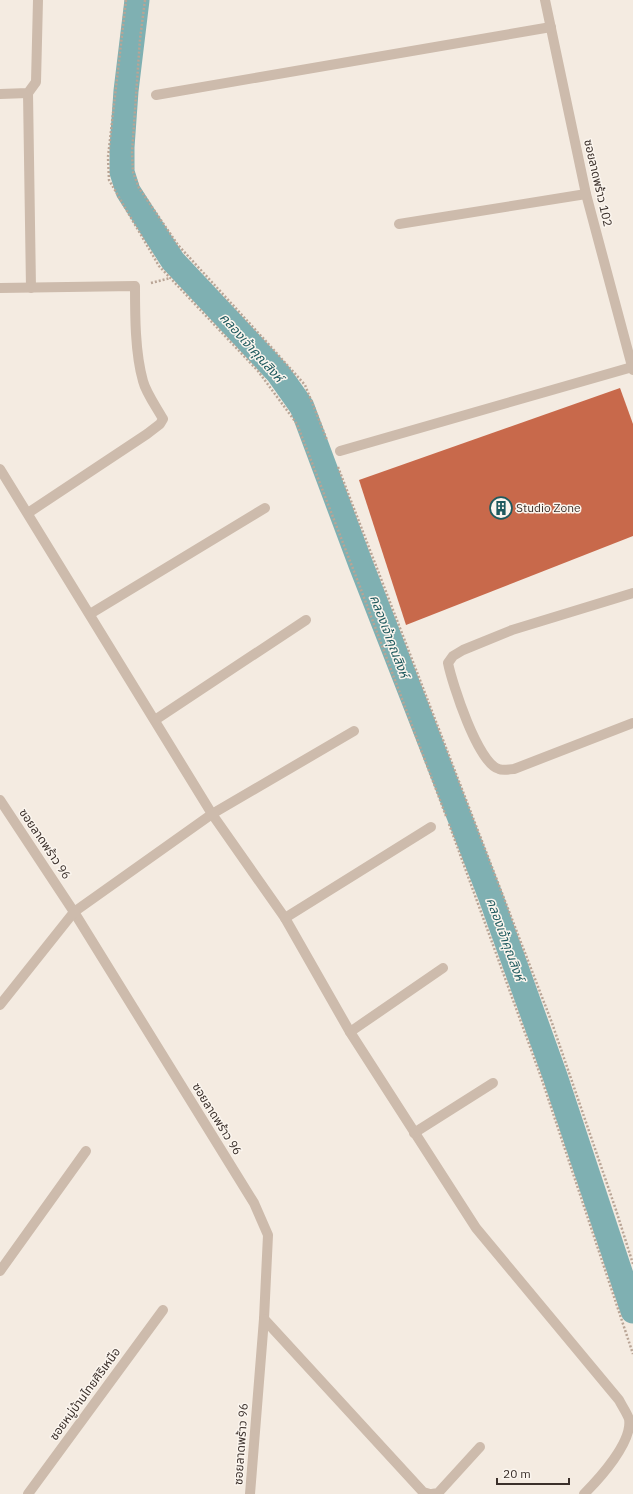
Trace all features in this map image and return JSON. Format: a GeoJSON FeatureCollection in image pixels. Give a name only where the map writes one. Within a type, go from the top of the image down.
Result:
{"type":"FeatureCollection","features":[{"type":"Feature","properties":{"kind":"street"},"geometry":{"type":"LineString","coordinates":[[31,288],[28,93],[36,82],[38,0]]}},
{"type":"Feature","properties":{"kind":"street","name":"ซอยลาดพร้าว 102"},"geometry":{"type":"LineString","coordinates":[[545,0],[586,194],[633,368]]}},
{"type":"Feature","properties":{"kind":"street"},"geometry":{"type":"LineString","coordinates":[[156,95],[551,27]]}},
{"type":"Feature","properties":{"kind":"street"},"geometry":{"type":"LineString","coordinates":[[0,94],[28,93]]}},
{"type":"Feature","properties":{"kind":"street"},"geometry":{"type":"LineString","coordinates":[[400,224],[586,194]]}},
{"type":"Feature","properties":{"kind":"street"},"geometry":{"type":"LineString","coordinates":[[0,288],[134,286],[134,308],[143,382],[163,419],[160,424],[147,434],[28,513]]}},
{"type":"Feature","properties":{"kind":"street"},"geometry":{"type":"LineString","coordinates":[[340,451],[633,368]]}},
{"type":"Feature","properties":{"kind":"street"},"geometry":{"type":"LineString","coordinates":[[0,469],[212,814],[285,918],[350,1032],[476,1228],[619,1400],[630,1420],[628,1439],[609,1470],[584,1494]]}},
{"type":"Feature","properties":{"kind":"street"},"geometry":{"type":"LineString","coordinates":[[90,614],[265,508]]}},
{"type":"Feature","properties":{"kind":"street"},"geometry":{"type":"LineString","coordinates":[[633,593],[512,630],[464,650],[453,656],[448,663],[473,736],[491,765],[498,769],[514,769],[633,723]]}},
{"type":"Feature","properties":{"kind":"street"},"geometry":{"type":"LineString","coordinates":[[155,720],[306,620]]}},
{"type":"Feature","properties":{"kind":"street"},"geometry":{"type":"LineString","coordinates":[[0,1005],[74,912],[212,814],[354,731]]}},
{"type":"Feature","properties":{"kind":"street","name":"ซอยลาดพร้าว 96"},"geometry":{"type":"LineString","coordinates":[[0,800],[74,912],[254,1203],[268,1235],[264,1319],[250,1494]]}},
{"type":"Feature","properties":{"kind":"street"},"geometry":{"type":"LineString","coordinates":[[285,918],[430,827]]}},
{"type":"Feature","properties":{"kind":"street"},"geometry":{"type":"LineString","coordinates":[[350,1032],[443,968]]}},
{"type":"Feature","properties":{"kind":"street"},"geometry":{"type":"LineString","coordinates":[[414,1133],[493,1083]]}},
{"type":"Feature","properties":{"kind":"street"},"geometry":{"type":"LineString","coordinates":[[0,1270],[86,1151]]}},
{"type":"Feature","properties":{"kind":"street","name":"ซอยหมู่บ้านไทยศิริเหนือ"},"geometry":{"type":"LineString","coordinates":[[28,1494],[163,1310]]}},
{"type":"Feature","properties":{"kind":"street"},"geometry":{"type":"LineString","coordinates":[[264,1319],[423,1492],[431,1494],[438,1493],[480,1447]]}},
{"type":"Feature","properties":{"kind":"path"},"geometry":{"type":"LineString","coordinates":[[126,0],[108,157],[108,180],[159,266],[258,371],[297,424],[372,617],[542,1077],[633,1354]]}},
{"type":"Feature","properties":{"kind":"path"},"geometry":{"type":"LineString","coordinates":[[145,0],[140,39],[132,153],[133,172],[139,188],[178,246],[305,385],[327,441]]}},
{"type":"Feature","properties":{"kind":"path"},"geometry":{"type":"LineString","coordinates":[[336,462],[552,1023],[633,1264]]}},
{"type":"Feature","properties":{"kind":"building","name":"Studio Zone"},"geometry":{"type":"Polygon","coordinates":[[[620,388],[633,424],[633,536],[406,625],[359,480],[620,388]]]}},
{"type":"Feature","properties":{"kind":"waterway","name":"คลองเจ้าคุณสิงห์"},"geometry":{"type":"LineString","coordinates":[[137,0],[126,91],[122,147],[122,172],[128,191],[173,261],[278,373],[302,407],[361,565],[490,895],[555,1076],[633,1311]]}},
{"type":"Feature","properties":{"kind":"place","name":"Studio Zone"},"geometry":{"type":"Point","coordinates":[501,508]}}]}
